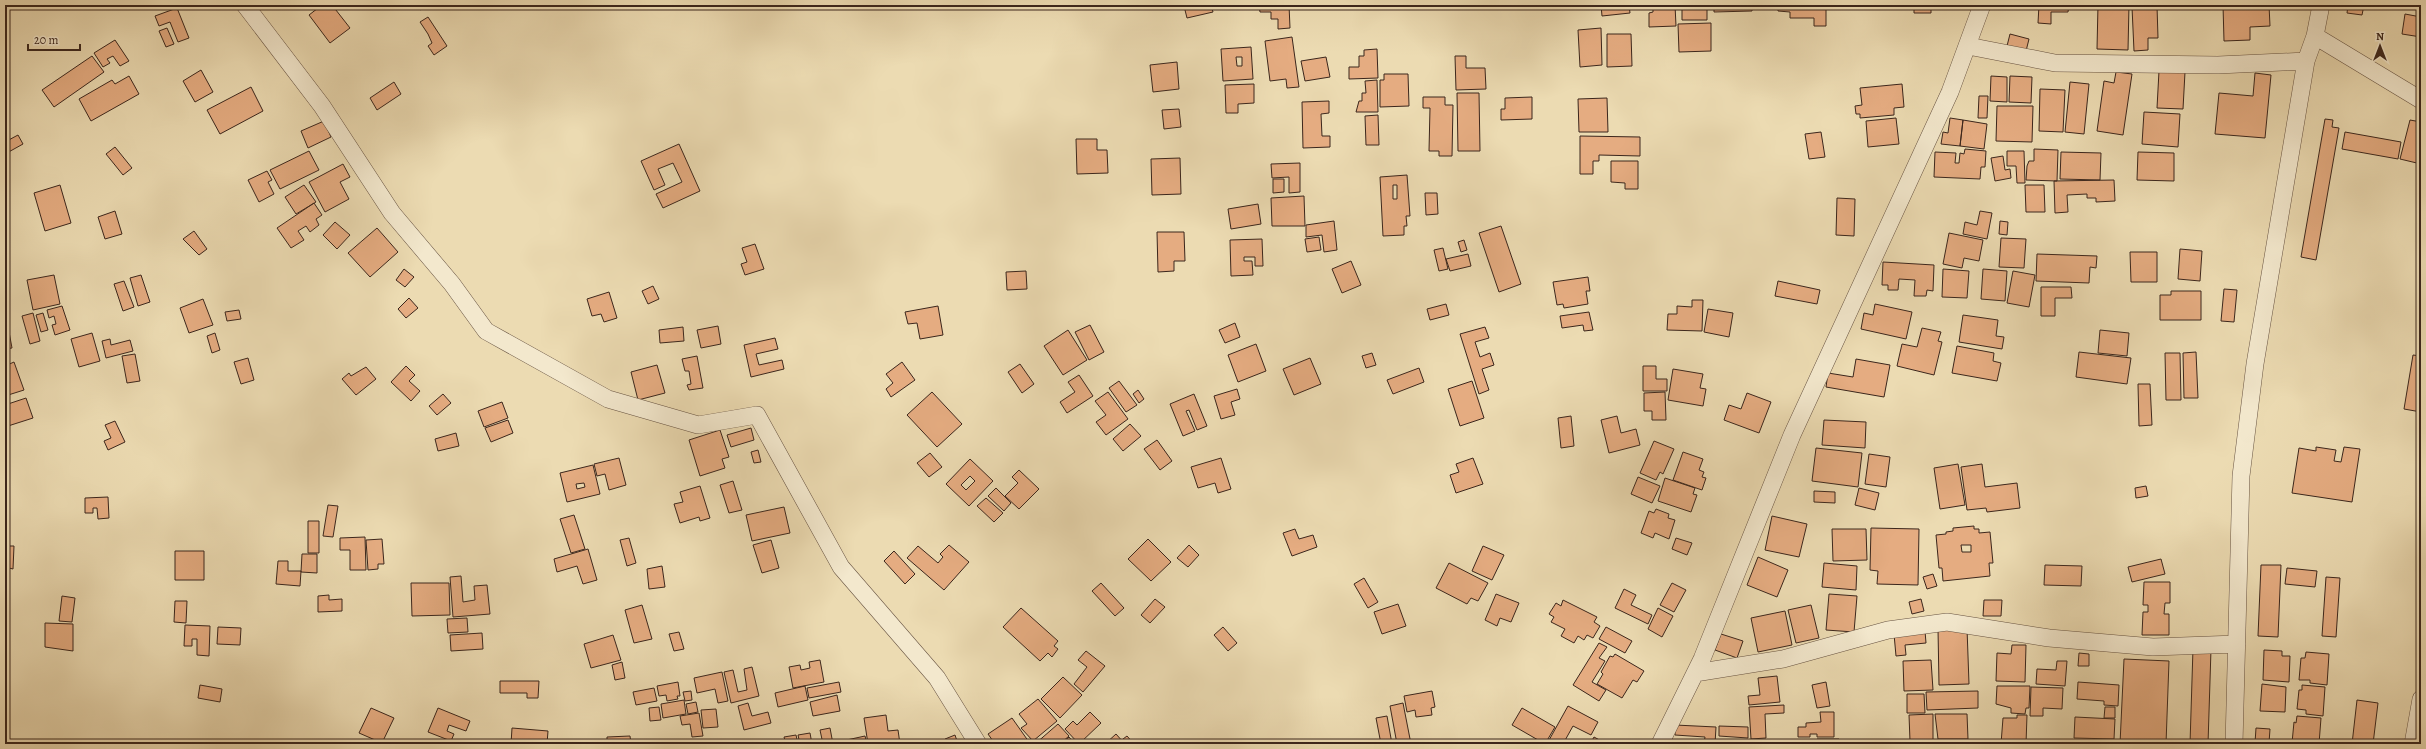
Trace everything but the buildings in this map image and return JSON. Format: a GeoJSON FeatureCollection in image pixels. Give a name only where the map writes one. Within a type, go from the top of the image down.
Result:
{"type":"FeatureCollection","features":[{"type":"Feature","properties":{"kind":"street"},"geometry":{"type":"LineString","coordinates":[[245,5],[322,106],[392,213],[452,284],[486,331],[608,399],[624,404],[698,425],[757,415],[841,567],[937,678],[978,744]]}},
{"type":"Feature","properties":{"kind":"street"},"geometry":{"type":"LineString","coordinates":[[1660,744],[1695,673],[1792,435],[1950,92],[1982,5]]}},
{"type":"Feature","properties":{"kind":"street"},"geometry":{"type":"LineString","coordinates":[[2234,744],[2241,476],[2255,364],[2306,61],[2315,36],[2321,5]]}},
{"type":"Feature","properties":{"kind":"street"},"geometry":{"type":"LineString","coordinates":[[2315,36],[2421,100]]}},
{"type":"Feature","properties":{"kind":"street"},"geometry":{"type":"LineString","coordinates":[[1968,46],[2055,63],[2218,64],[2306,61]]}},
{"type":"Feature","properties":{"kind":"street"},"geometry":{"type":"LineString","coordinates":[[1695,673],[1783,659],[1888,630],[1947,622],[2049,638],[2153,647],[2237,644]]}},
{"type":"Feature","properties":{"kind":"street"},"geometry":{"type":"LineString","coordinates":[[2413,744],[2421,699]]}}]}
